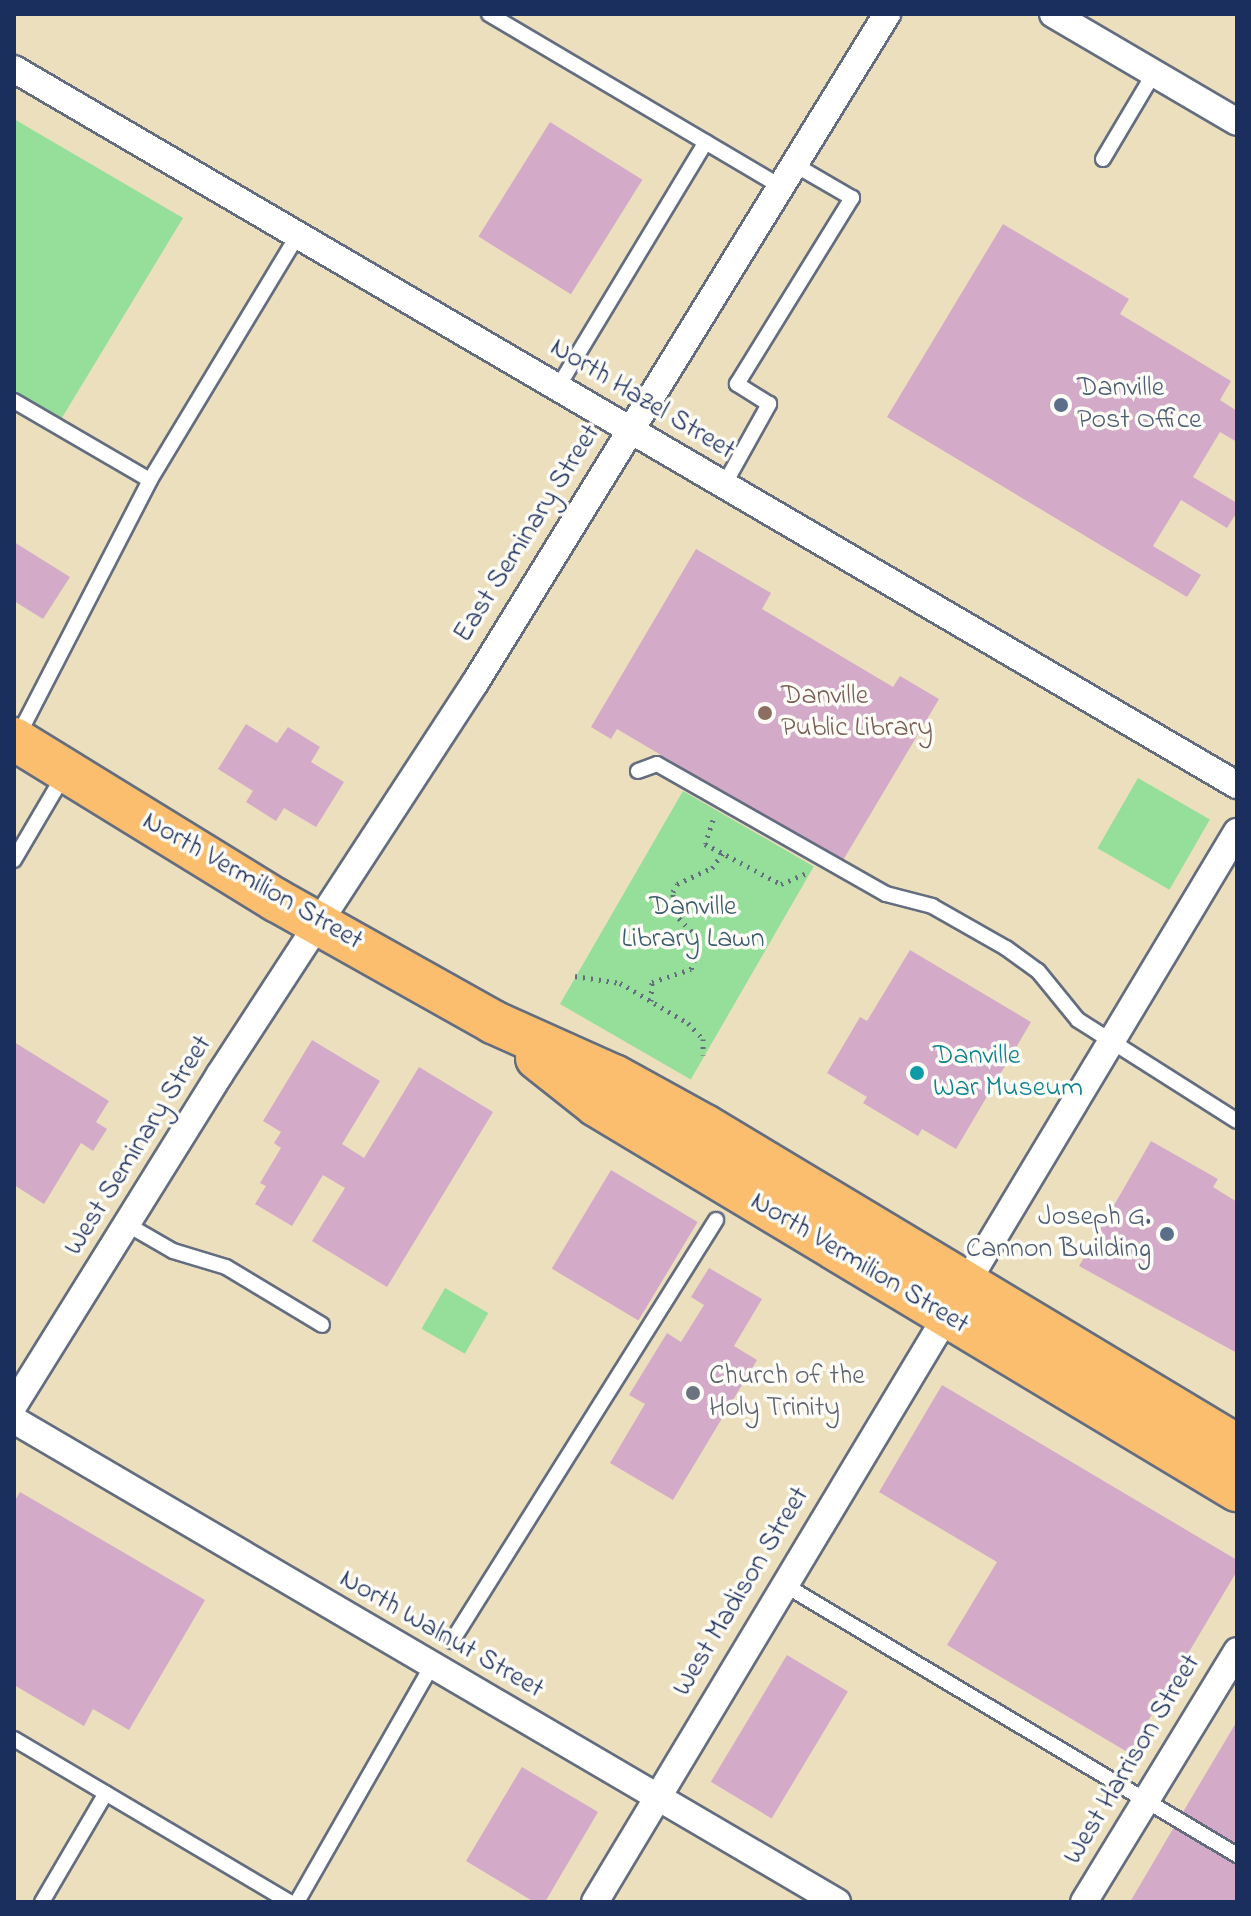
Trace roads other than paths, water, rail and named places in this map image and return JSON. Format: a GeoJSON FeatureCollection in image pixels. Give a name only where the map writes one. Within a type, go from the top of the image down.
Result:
{"type":"FeatureCollection","features":[{"type":"Feature","properties":{"kind":"main road","name":"North Vermilion Street"},"geometry":{"type":"LineString","coordinates":[[15,740],[65,773],[493,1022],[596,1105],[954,1300],[1237,1446]]}},
{"type":"Feature","properties":{"kind":"main road","name":"North Vermilion Street"},"geometry":{"type":"LineString","coordinates":[[954,1300],[1237,1490]]}},
{"type":"Feature","properties":{"kind":"street","name":"East Seminary Street"},"geometry":{"type":"LineString","coordinates":[[320,922],[887,14]]}},
{"type":"Feature","properties":{"kind":"street"},"geometry":{"type":"LineString","coordinates":[[1053,14],[1237,122]]}},
{"type":"Feature","properties":{"kind":"street","name":"North Hazel Street"},"geometry":{"type":"LineString","coordinates":[[14,69],[1237,785]]}},
{"type":"Feature","properties":{"kind":"street","name":"West Madison Street"},"geometry":{"type":"LineString","coordinates":[[595,1902],[783,1584],[1237,832]]}},
{"type":"Feature","properties":{"kind":"street","name":"West Seminary Street"},"geometry":{"type":"LineString","coordinates":[[14,1405],[320,922]]}},
{"type":"Feature","properties":{"kind":"street","name":"North Walnut Street"},"geometry":{"type":"LineString","coordinates":[[14,1420],[837,1902]]}},
{"type":"Feature","properties":{"kind":"street","name":"West Harrison Street"},"geometry":{"type":"LineString","coordinates":[[1084,1902],[1237,1651]]}},
{"type":"Feature","properties":{"kind":"lane"},"geometry":{"type":"LineString","coordinates":[[489,14],[706,142],[852,198],[737,384],[769,404],[724,485]]}},
{"type":"Feature","properties":{"kind":"lane"},"geometry":{"type":"LineString","coordinates":[[1103,159],[1154,73]]}},
{"type":"Feature","properties":{"kind":"lane"},"geometry":{"type":"LineString","coordinates":[[558,387],[706,142]]}},
{"type":"Feature","properties":{"kind":"lane"},"geometry":{"type":"LineString","coordinates":[[15,740],[150,480],[298,235]]}},
{"type":"Feature","properties":{"kind":"lane"},"geometry":{"type":"LineString","coordinates":[[14,401],[150,480]]}},
{"type":"Feature","properties":{"kind":"lane"},"geometry":{"type":"LineString","coordinates":[[638,771],[657,764],[886,894],[932,906],[1006,948],[1038,971],[1078,1020],[1237,1121]]}},
{"type":"Feature","properties":{"kind":"lane"},"geometry":{"type":"LineString","coordinates":[[14,860],[65,773]]}},
{"type":"Feature","properties":{"kind":"lane"},"geometry":{"type":"LineString","coordinates":[[452,1641],[716,1220]]}},
{"type":"Feature","properties":{"kind":"lane"},"geometry":{"type":"LineString","coordinates":[[128,1225],[173,1251],[226,1267],[322,1325]]}},
{"type":"Feature","properties":{"kind":"lane"},"geometry":{"type":"LineString","coordinates":[[783,1584],[1237,1855]]}},
{"type":"Feature","properties":{"kind":"lane"},"geometry":{"type":"LineString","coordinates":[[297,1902],[431,1667]]}},
{"type":"Feature","properties":{"kind":"lane"},"geometry":{"type":"LineString","coordinates":[[14,1739],[290,1902]]}},
{"type":"Feature","properties":{"kind":"lane"},"geometry":{"type":"LineString","coordinates":[[42,1902],[106,1793]]}},
{"type":"Feature","properties":{"kind":"place","name":"Danville Post Office"},"geometry":{"type":"Point","coordinates":[1061,405]}},
{"type":"Feature","properties":{"kind":"place","name":"Danville Public Library"},"geometry":{"type":"Point","coordinates":[765,713]}},
{"type":"Feature","properties":{"kind":"place","name":"Danville War Museum"},"geometry":{"type":"Point","coordinates":[917,1073]}},
{"type":"Feature","properties":{"kind":"place","name":"Joseph G. Cannon Building"},"geometry":{"type":"Point","coordinates":[1167,1234]}},
{"type":"Feature","properties":{"kind":"place","name":"Church of the Holy Trinity"},"geometry":{"type":"Point","coordinates":[693,1393]}},
{"type":"Feature","properties":{"kind":"park label","name":"Danville Library Lawn"},"geometry":{"type":"Point","coordinates":[693,924]}}]}
